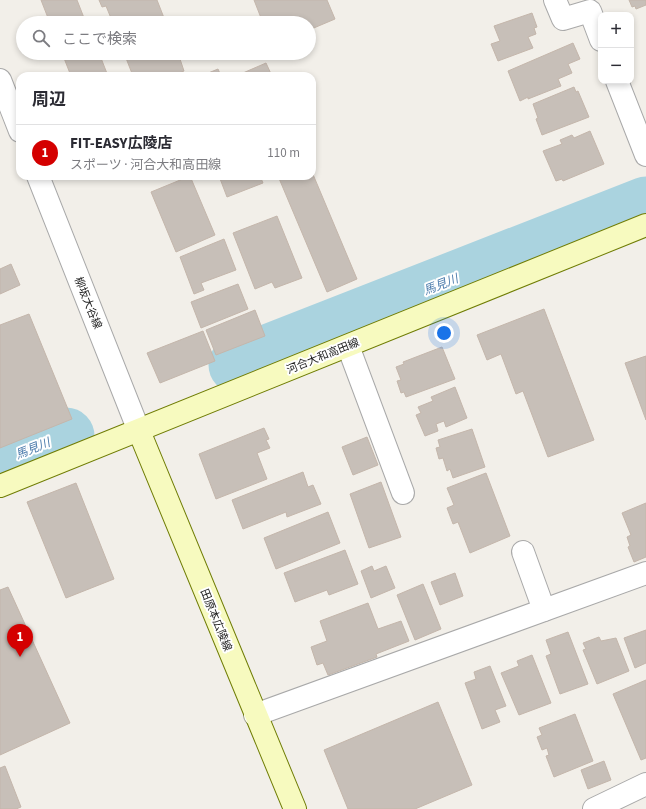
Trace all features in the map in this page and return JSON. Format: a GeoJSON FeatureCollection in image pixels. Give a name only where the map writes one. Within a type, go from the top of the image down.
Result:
{"type":"FeatureCollection","features":[{"type":"Feature","properties":{"kind":"main road","name":"河合大和高田線"},"geometry":{"type":"LineString","coordinates":[[0,486],[646,225]]}},
{"type":"Feature","properties":{"kind":"main road","name":"田原本広陵線"},"geometry":{"type":"LineString","coordinates":[[139,431],[295,809]]}},
{"type":"Feature","properties":{"kind":"street"},"geometry":{"type":"LineString","coordinates":[[555,0],[563,20],[590,11],[598,32]]}},
{"type":"Feature","properties":{"kind":"street"},"geometry":{"type":"LineString","coordinates":[[0,80],[16,121]]}},
{"type":"Feature","properties":{"kind":"street"},"geometry":{"type":"LineString","coordinates":[[618,84],[646,155]]}},
{"type":"Feature","properties":{"kind":"street","name":"柳坂大谷線"},"geometry":{"type":"LineString","coordinates":[[40,180],[139,431]]}},
{"type":"Feature","properties":{"kind":"street"},"geometry":{"type":"LineString","coordinates":[[348,346],[403,493]]}},
{"type":"Feature","properties":{"kind":"street"},"geometry":{"type":"LineString","coordinates":[[523,552],[544,610]]}},
{"type":"Feature","properties":{"kind":"street"},"geometry":{"type":"LineString","coordinates":[[255,715],[646,573]]}},
{"type":"Feature","properties":{"kind":"street"},"geometry":{"type":"LineString","coordinates":[[594,809],[646,784]]}},
{"type":"Feature","properties":{"kind":"building"},"geometry":{"type":"Polygon","coordinates":[[[41,0],[77,0],[83,16],[47,16],[41,0]]]}},
{"type":"Feature","properties":{"kind":"building"},"geometry":{"type":"Polygon","coordinates":[[[99,0],[157,0],[163,16],[110,16],[106,6],[102,7],[99,0]]]}},
{"type":"Feature","properties":{"kind":"building"},"geometry":{"type":"Polygon","coordinates":[[[254,0],[327,0],[335,19],[316,27],[316,16],[260,16],[254,0]]]}},
{"type":"Feature","properties":{"kind":"building"},"geometry":{"type":"Polygon","coordinates":[[[629,0],[646,0],[646,5],[636,9],[635,6],[632,7],[629,0]]]}},
{"type":"Feature","properties":{"kind":"building"},"geometry":{"type":"Polygon","coordinates":[[[532,13],[537,27],[534,28],[536,34],[528,37],[533,48],[498,61],[491,44],[500,41],[494,26],[532,13]]]}},
{"type":"Feature","properties":{"kind":"building"},"geometry":{"type":"Polygon","coordinates":[[[573,43],[580,59],[568,64],[572,73],[558,79],[561,86],[520,101],[508,71],[573,43]]]}},
{"type":"Feature","properties":{"kind":"building"},"geometry":{"type":"Polygon","coordinates":[[[65,60],[102,60],[106,72],[69,72],[65,60]]]}},
{"type":"Feature","properties":{"kind":"building"},"geometry":{"type":"Polygon","coordinates":[[[127,60],[180,60],[184,71],[181,72],[131,72],[127,60]]]}},
{"type":"Feature","properties":{"kind":"building"},"geometry":{"type":"Polygon","coordinates":[[[266,63],[270,72],[245,72],[266,63]]]}},
{"type":"Feature","properties":{"kind":"building"},"geometry":{"type":"Polygon","coordinates":[[[218,69],[219,72],[211,72],[218,69]]]}},
{"type":"Feature","properties":{"kind":"building"},"geometry":{"type":"Polygon","coordinates":[[[574,87],[576,92],[578,91],[589,117],[542,135],[536,119],[538,118],[533,104],[574,87]]]}},
{"type":"Feature","properties":{"kind":"building"},"geometry":{"type":"Polygon","coordinates":[[[590,131],[604,164],[563,181],[562,179],[556,181],[543,151],[562,144],[560,140],[572,135],[574,138],[590,131]]]}},
{"type":"Feature","properties":{"kind":"building"},"geometry":{"type":"Polygon","coordinates":[[[180,180],[192,180],[215,235],[176,252],[151,192],[180,180]]]}},
{"type":"Feature","properties":{"kind":"building"},"geometry":{"type":"Polygon","coordinates":[[[221,180],[262,180],[263,183],[227,197],[221,180]]]}},
{"type":"Feature","properties":{"kind":"building"},"geometry":{"type":"Polygon","coordinates":[[[280,180],[315,180],[357,279],[327,292],[280,180]]]}},
{"type":"Feature","properties":{"kind":"building"},"geometry":{"type":"Polygon","coordinates":[[[277,216],[302,278],[275,288],[272,282],[255,289],[233,233],[277,216]]]}},
{"type":"Feature","properties":{"kind":"building"},"geometry":{"type":"Polygon","coordinates":[[[224,239],[236,270],[201,283],[204,290],[194,294],[180,257],[224,239]]]}},
{"type":"Feature","properties":{"kind":"building"},"geometry":{"type":"Polygon","coordinates":[[[11,264],[20,285],[0,294],[0,269],[11,264]]]}},
{"type":"Feature","properties":{"kind":"building"},"geometry":{"type":"Polygon","coordinates":[[[238,284],[248,309],[201,328],[191,302],[238,284]]]}},
{"type":"Feature","properties":{"kind":"building"},"geometry":{"type":"Polygon","coordinates":[[[544,309],[594,440],[548,457],[523,391],[516,394],[501,354],[487,360],[477,335],[544,309]]]}},
{"type":"Feature","properties":{"kind":"building"},"geometry":{"type":"Polygon","coordinates":[[[255,310],[265,336],[216,355],[206,330],[255,310]]]}},
{"type":"Feature","properties":{"kind":"building"},"geometry":{"type":"Polygon","coordinates":[[[29,314],[72,419],[0,448],[0,325],[29,314]]]}},
{"type":"Feature","properties":{"kind":"building"},"geometry":{"type":"Polygon","coordinates":[[[203,331],[215,361],[160,383],[147,353],[203,331]]]}},
{"type":"Feature","properties":{"kind":"building"},"geometry":{"type":"Polygon","coordinates":[[[442,347],[455,379],[406,397],[404,392],[401,393],[397,381],[401,380],[396,367],[404,364],[403,362],[442,347]]]}},
{"type":"Feature","properties":{"kind":"building"},"geometry":{"type":"Polygon","coordinates":[[[646,356],[646,420],[625,363],[646,356]]]}},
{"type":"Feature","properties":{"kind":"building"},"geometry":{"type":"Polygon","coordinates":[[[455,387],[467,418],[446,427],[444,421],[436,424],[438,431],[425,436],[416,415],[421,413],[418,407],[433,401],[431,397],[455,387]]]}},
{"type":"Feature","properties":{"kind":"building"},"geometry":{"type":"Polygon","coordinates":[[[264,428],[269,439],[266,440],[270,448],[257,453],[267,479],[216,499],[199,454],[264,428]]]}},
{"type":"Feature","properties":{"kind":"building"},"geometry":{"type":"Polygon","coordinates":[[[472,429],[485,467],[453,478],[450,469],[447,471],[443,458],[439,459],[436,448],[440,447],[438,440],[472,429]]]}},
{"type":"Feature","properties":{"kind":"building"},"geometry":{"type":"Polygon","coordinates":[[[367,437],[378,465],[353,475],[342,447],[367,437]]]}},
{"type":"Feature","properties":{"kind":"building"},"geometry":{"type":"Polygon","coordinates":[[[303,472],[308,487],[313,485],[321,504],[287,517],[286,512],[243,529],[232,500],[303,472]]]}},
{"type":"Feature","properties":{"kind":"building"},"geometry":{"type":"Polygon","coordinates":[[[486,473],[510,536],[470,553],[458,522],[453,524],[447,508],[454,505],[447,488],[486,473]]]}},
{"type":"Feature","properties":{"kind":"building"},"geometry":{"type":"Polygon","coordinates":[[[381,482],[401,537],[369,548],[350,494],[381,482]]]}},
{"type":"Feature","properties":{"kind":"building"},"geometry":{"type":"Polygon","coordinates":[[[76,483],[114,579],[66,598],[27,502],[76,483]]]}},
{"type":"Feature","properties":{"kind":"building"},"geometry":{"type":"Polygon","coordinates":[[[646,503],[646,557],[634,562],[628,547],[630,546],[627,537],[631,535],[622,513],[646,503]]]}},
{"type":"Feature","properties":{"kind":"building"},"geometry":{"type":"Polygon","coordinates":[[[328,512],[340,543],[276,569],[264,538],[328,512]]]}},
{"type":"Feature","properties":{"kind":"building"},"geometry":{"type":"Polygon","coordinates":[[[345,550],[358,584],[329,595],[327,590],[295,602],[284,573],[345,550]]]}},
{"type":"Feature","properties":{"kind":"building"},"geometry":{"type":"Polygon","coordinates":[[[372,566],[374,571],[386,566],[395,588],[371,598],[361,571],[372,566]]]}},
{"type":"Feature","properties":{"kind":"building"},"geometry":{"type":"Polygon","coordinates":[[[455,573],[463,596],[440,605],[431,582],[455,573]]]}},
{"type":"Feature","properties":{"kind":"building"},"geometry":{"type":"Polygon","coordinates":[[[423,584],[441,629],[415,640],[397,595],[423,584]]]}},
{"type":"Feature","properties":{"kind":"building"},"geometry":{"type":"Polygon","coordinates":[[[8,587],[70,723],[0,755],[0,590],[8,587]]]}},
{"type":"Feature","properties":{"kind":"building"},"geometry":{"type":"Polygon","coordinates":[[[368,603],[378,629],[401,621],[409,641],[376,654],[377,657],[328,675],[323,663],[317,665],[311,647],[327,641],[320,621],[368,603]]]}},
{"type":"Feature","properties":{"kind":"building"},"geometry":{"type":"Polygon","coordinates":[[[646,630],[646,663],[635,668],[624,638],[646,630]]]}},
{"type":"Feature","properties":{"kind":"building"},"geometry":{"type":"Polygon","coordinates":[[[568,632],[588,684],[560,694],[546,656],[551,654],[546,640],[568,632]]]}},
{"type":"Feature","properties":{"kind":"building"},"geometry":{"type":"Polygon","coordinates":[[[599,637],[601,641],[616,638],[629,671],[597,684],[583,650],[586,649],[583,643],[599,637]]]}},
{"type":"Feature","properties":{"kind":"building"},"geometry":{"type":"Polygon","coordinates":[[[532,655],[551,703],[519,715],[501,673],[519,666],[517,661],[532,655]]]}},
{"type":"Feature","properties":{"kind":"building"},"geometry":{"type":"Polygon","coordinates":[[[490,666],[506,706],[495,710],[500,722],[482,729],[465,683],[476,679],[474,672],[490,666]]]}},
{"type":"Feature","properties":{"kind":"building"},"geometry":{"type":"Polygon","coordinates":[[[646,680],[646,758],[641,760],[613,694],[646,680]]]}},
{"type":"Feature","properties":{"kind":"building"},"geometry":{"type":"Polygon","coordinates":[[[438,702],[472,785],[415,809],[348,809],[324,750],[438,702]]]}},
{"type":"Feature","properties":{"kind":"building"},"geometry":{"type":"Polygon","coordinates":[[[575,714],[593,761],[554,777],[546,756],[549,755],[547,748],[542,750],[537,737],[542,735],[539,728],[575,714]]]}},
{"type":"Feature","properties":{"kind":"building"},"geometry":{"type":"Polygon","coordinates":[[[604,761],[611,780],[588,789],[581,770],[604,761]]]}},
{"type":"Feature","properties":{"kind":"building"},"geometry":{"type":"Polygon","coordinates":[[[5,766],[21,807],[16,809],[0,809],[0,768],[5,766]]]}},
{"type":"Feature","properties":{"kind":"waterway","name":"馬見川"},"geometry":{"type":"LineString","coordinates":[[237,365],[646,205]]}},
{"type":"Feature","properties":{"kind":"waterway","name":"馬見川"},"geometry":{"type":"LineString","coordinates":[[0,462],[66,436]]}},
{"type":"Feature","properties":{"kind":"place","name":"FIT-EASY広陵店"},"geometry":{"type":"Point","coordinates":[20,657]}}]}
